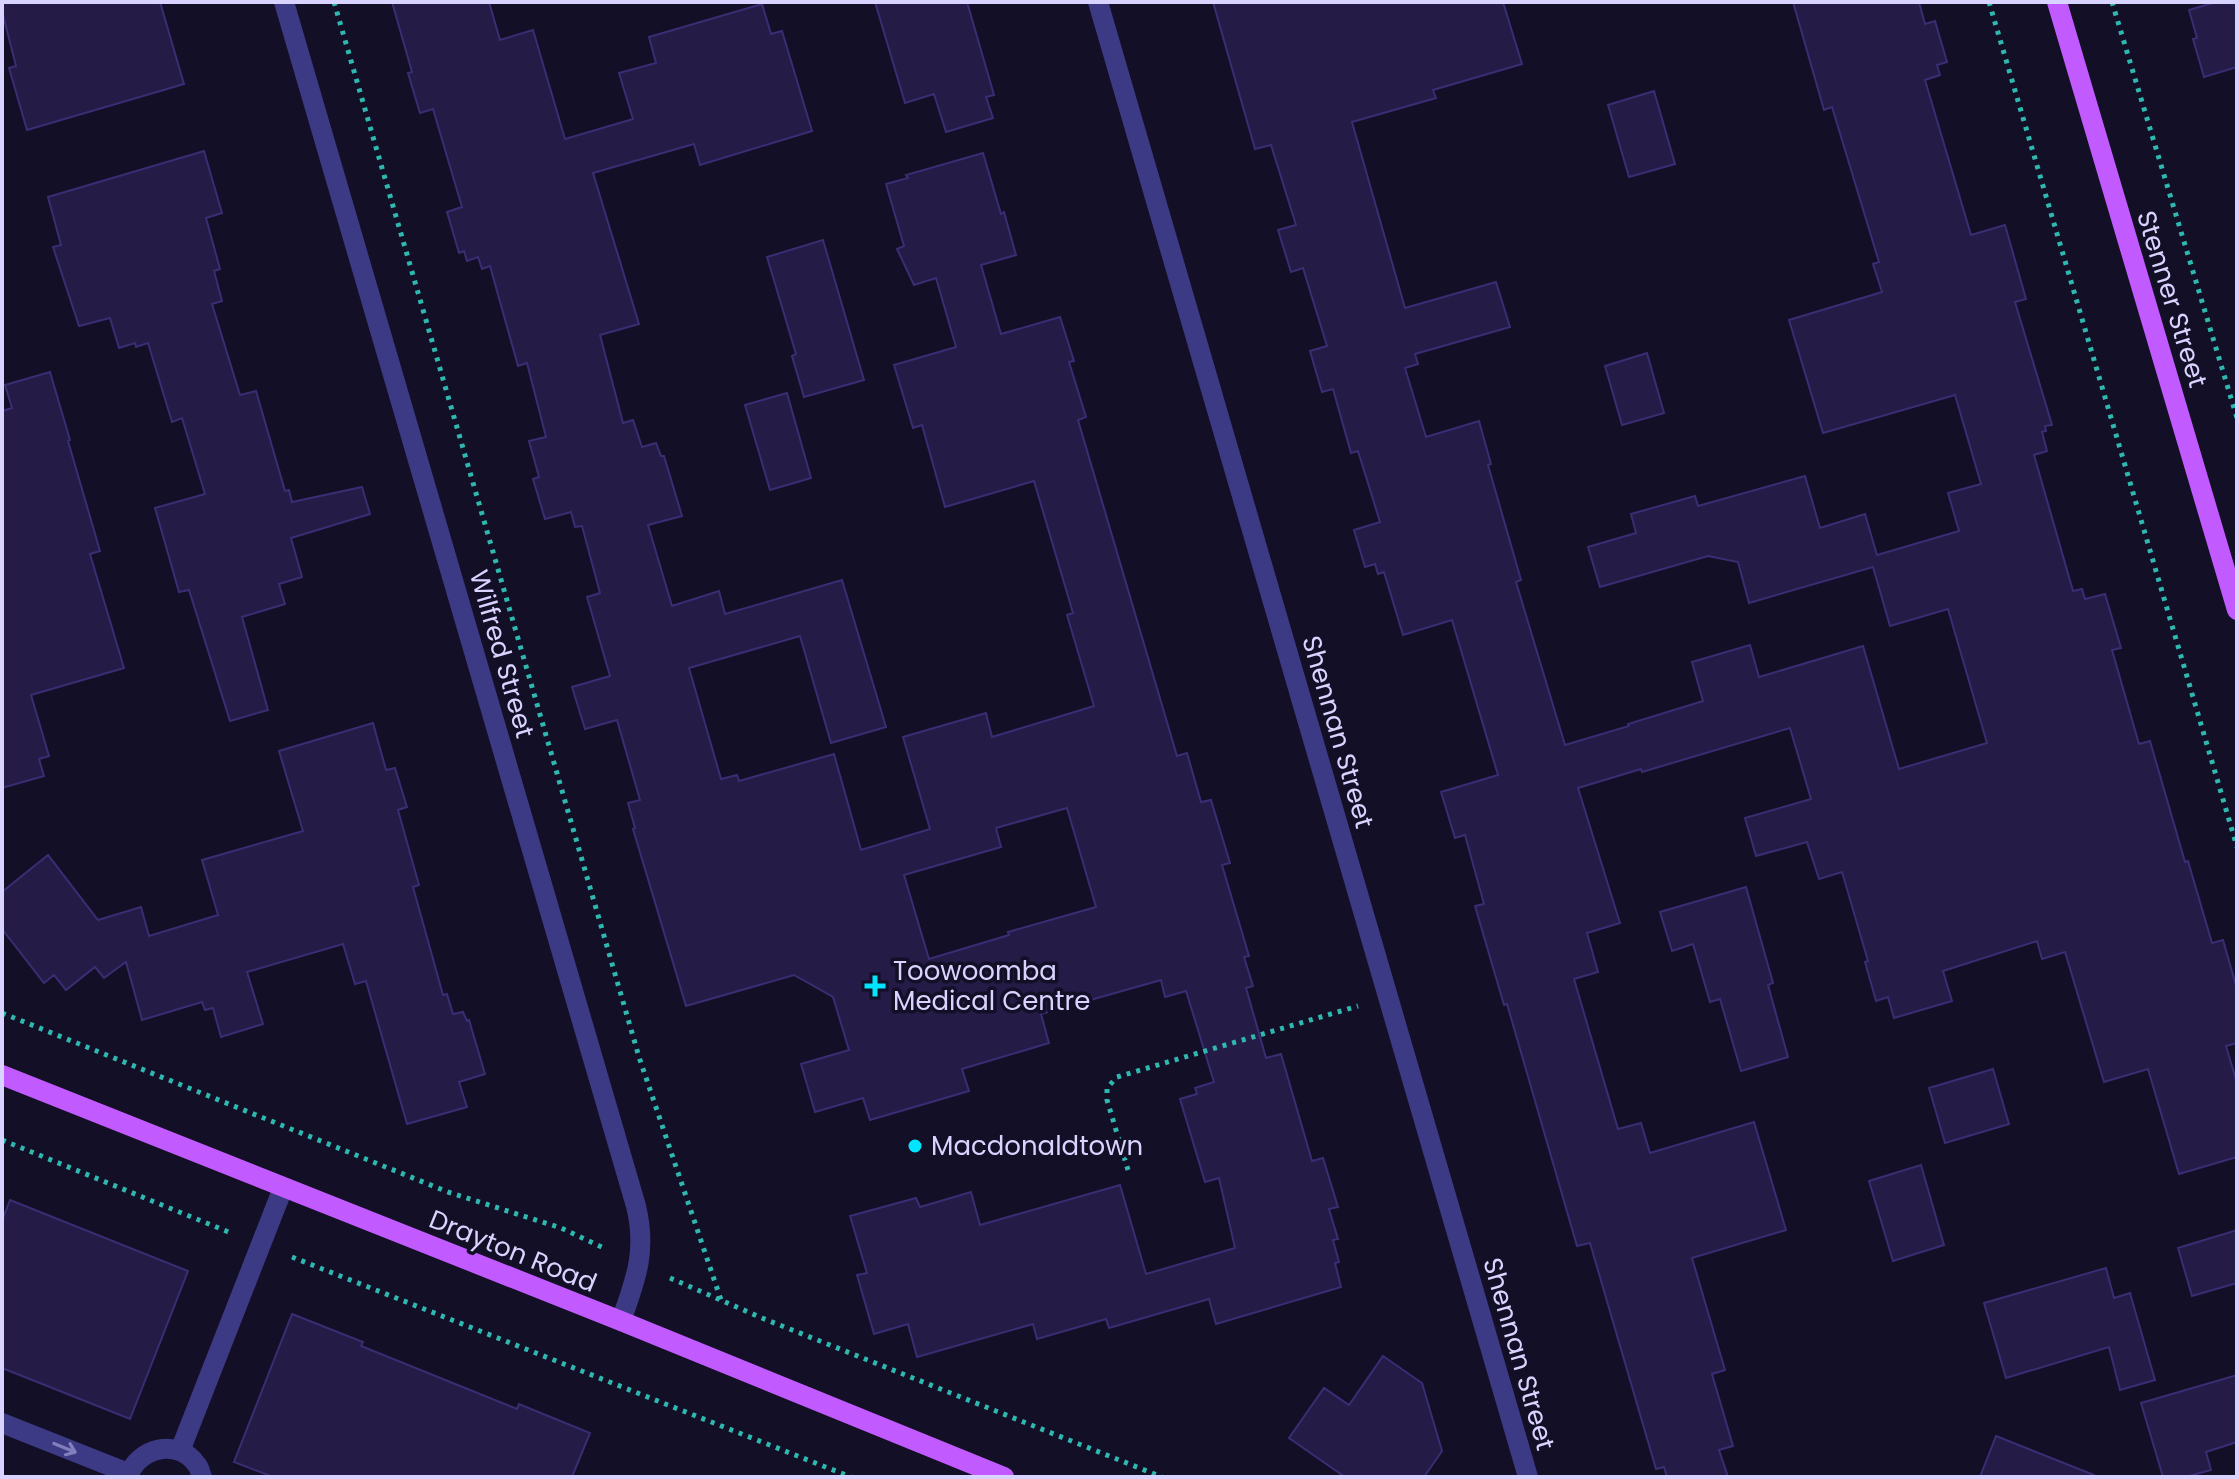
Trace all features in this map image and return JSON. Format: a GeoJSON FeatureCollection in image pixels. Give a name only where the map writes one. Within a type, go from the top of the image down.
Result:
{"type":"FeatureCollection","features":[{"type":"Feature","properties":{"kind":"main road","name":"Stenner Street"},"geometry":{"type":"LineString","coordinates":[[2057,2],[2237,610]]}},
{"type":"Feature","properties":{"kind":"main road","name":"Drayton Road"},"geometry":{"type":"LineString","coordinates":[[2,1075],[1004,1477]]}},
{"type":"Feature","properties":{"kind":"street","name":"Wilfred Street"},"geometry":{"type":"LineString","coordinates":[[284,2],[632,1191],[642,1236],[637,1278],[621,1321]]}},
{"type":"Feature","properties":{"kind":"street","name":"Shennan Street"},"geometry":{"type":"LineString","coordinates":[[1098,2],[1528,1477]]}},
{"type":"Feature","properties":{"kind":"street"},"geometry":{"type":"LineString","coordinates":[[180,1451],[283,1188]]}},
{"type":"Feature","properties":{"kind":"street"},"geometry":{"type":"LineString","coordinates":[[2,1423],[128,1475],[140,1457],[159,1448],[180,1451],[196,1463],[202,1477]]}},
{"type":"Feature","properties":{"kind":"path"},"geometry":{"type":"LineString","coordinates":[[334,2],[639,1057],[721,1300]]}},
{"type":"Feature","properties":{"kind":"path"},"geometry":{"type":"LineString","coordinates":[[1989,2],[2237,847]]}},
{"type":"Feature","properties":{"kind":"path"},"geometry":{"type":"LineString","coordinates":[[2112,2],[2237,418]]}},
{"type":"Feature","properties":{"kind":"path"},"geometry":{"type":"LineString","coordinates":[[1128,1170],[1107,1100],[1107,1088],[1117,1077],[1388,997]]}},
{"type":"Feature","properties":{"kind":"path"},"geometry":{"type":"LineString","coordinates":[[2,1013],[448,1192],[561,1228],[721,1300],[1162,1477]]}},
{"type":"Feature","properties":{"kind":"path"},"geometry":{"type":"LineString","coordinates":[[2,1140],[851,1477]]}},
{"type":"Feature","properties":{"kind":"building"},"geometry":{"type":"Polygon","coordinates":[[[2,2],[160,2],[184,84],[27,130],[9,68],[16,66],[2,2]]]}},
{"type":"Feature","properties":{"kind":"building"},"geometry":{"type":"Polygon","coordinates":[[[392,2],[489,2],[500,40],[533,30],[565,139],[633,119],[619,73],[656,63],[649,37],[762,4],[771,34],[782,31],[812,131],[700,165],[694,144],[593,173],[639,324],[600,335],[623,423],[633,420],[642,447],[656,443],[661,456],[664,456],[682,516],[648,525],[672,606],[719,591],[725,614],[842,580],[886,727],[831,743],[800,636],[689,668],[721,779],[737,775],[739,781],[834,754],[861,850],[930,829],[903,737],[986,713],[992,737],[1094,706],[1067,615],[1073,613],[1034,481],[945,507],[922,425],[913,428],[894,365],[956,347],[936,278],[914,285],[897,249],[904,246],[886,184],[908,178],[906,175],[983,153],[1016,255],[981,265],[1001,334],[1060,317],[1074,361],[1069,362],[1086,417],[1078,420],[1177,756],[1187,753],[1201,802],[1211,800],[1230,863],[1222,865],[1249,956],[1244,957],[1253,986],[1246,988],[1266,1058],[1281,1054],[1312,1161],[1323,1158],[1338,1207],[1329,1209],[1338,1239],[1333,1240],[1341,1287],[1216,1324],[1209,1299],[1109,1328],[1106,1319],[1037,1339],[1033,1324],[917,1357],[908,1324],[874,1334],[857,1275],[867,1273],[850,1216],[916,1198],[920,1207],[971,1192],[980,1225],[1120,1185],[1146,1274],[1235,1248],[1219,1178],[1205,1182],[1180,1099],[1197,1094],[1195,1088],[1214,1082],[1186,991],[1165,997],[1161,980],[1041,1014],[1049,1043],[962,1069],[969,1091],[870,1120],[863,1098],[815,1112],[801,1064],[849,1050],[833,997],[794,975],[686,1006],[633,829],[628,803],[640,800],[617,720],[585,729],[572,687],[610,676],[587,597],[600,593],[582,526],[575,527],[571,512],[545,519],[533,479],[539,477],[529,441],[546,437],[527,363],[518,366],[490,266],[482,269],[478,257],[467,261],[464,251],[459,253],[447,212],[462,207],[433,109],[420,113],[408,73],[412,72],[392,2]],[[1067,808],[996,828],[1001,847],[904,875],[929,959],[1096,907],[1067,808]]]}},
{"type":"Feature","properties":{"kind":"building"},"geometry":{"type":"Polygon","coordinates":[[[875,2],[967,2],[994,95],[986,97],[993,118],[946,132],[934,94],[905,103],[875,2]]]}},
{"type":"Feature","properties":{"kind":"building"},"geometry":{"type":"Polygon","coordinates":[[[1213,2],[1503,2],[1522,64],[1433,90],[1436,98],[1352,122],[1405,308],[1496,282],[1510,327],[1415,354],[1418,364],[1405,368],[1426,437],[1479,421],[1491,464],[1488,465],[1521,580],[1516,582],[1565,745],[1703,701],[1692,662],[1750,645],[1759,677],[1863,646],[1899,769],[1987,743],[1948,609],[1890,626],[1873,567],[1749,603],[1738,562],[1708,556],[1600,587],[1588,547],[1636,533],[1631,514],[1695,496],[1698,506],[1805,476],[1820,528],[1865,514],[1877,555],[1959,531],[1948,493],[1981,484],[1955,395],[1823,433],[1789,320],[1882,292],[1873,264],[1879,262],[1832,107],[1824,110],[1793,2],[1919,2],[1925,24],[1935,21],[1947,62],[1937,65],[1940,75],[1925,80],[1971,235],[2005,225],[2026,299],[2015,302],[2052,425],[2045,426],[2046,431],[2042,432],[2047,451],[2034,455],[2073,591],[2082,589],[2085,599],[2105,594],[2121,648],[2112,650],[2139,744],[2150,741],[2212,943],[2223,940],[2237,989],[2237,1043],[2226,1046],[2237,1083],[2237,1157],[2179,1174],[2148,1069],[2104,1082],[2065,952],[2042,959],[2037,941],[1943,971],[1952,1001],[1894,1018],[1888,997],[1876,1001],[1865,962],[1868,961],[1842,872],[1819,879],[1807,842],[1756,856],[1745,818],[1811,799],[1790,728],[1578,788],[1620,923],[1587,933],[1598,972],[1574,979],[1618,1129],[1641,1123],[1650,1153],[1754,1122],[1786,1230],[1692,1258],[1725,1370],[1712,1374],[1733,1446],[1719,1450],[1728,1477],[1667,1477],[1664,1467],[1656,1469],[1590,1243],[1577,1246],[1507,1004],[1504,1005],[1475,906],[1484,904],[1465,835],[1455,838],[1441,792],[1498,775],[1452,620],[1403,635],[1384,572],[1378,574],[1375,564],[1365,567],[1354,530],[1380,522],[1358,451],[1351,453],[1333,389],[1322,392],[1310,351],[1327,346],[1303,268],[1291,272],[1278,230],[1296,225],[1271,145],[1255,149],[1213,2]]]}},
{"type":"Feature","properties":{"kind":"building"},"geometry":{"type":"Polygon","coordinates":[[[2216,2],[2237,2],[2237,67],[2204,77],[2193,39],[2197,38],[2189,10],[2216,2]]]}},
{"type":"Feature","properties":{"kind":"building"},"geometry":{"type":"Polygon","coordinates":[[[1654,91],[1675,164],[1629,177],[1608,105],[1654,91]]]}},
{"type":"Feature","properties":{"kind":"building"},"geometry":{"type":"Polygon","coordinates":[[[204,151],[222,213],[206,218],[220,269],[214,271],[222,301],[212,304],[240,395],[256,391],[285,491],[289,490],[292,502],[362,487],[370,514],[291,538],[302,577],[279,584],[285,604],[242,617],[268,710],[230,721],[189,590],[179,592],[155,508],[205,494],[182,418],[172,422],[148,343],[119,348],[110,318],[79,326],[53,247],[61,245],[48,197],[204,151]]]}},
{"type":"Feature","properties":{"kind":"building"},"geometry":{"type":"Polygon","coordinates":[[[823,240],[864,380],[804,397],[792,356],[796,354],[767,257],[823,240]]]}},
{"type":"Feature","properties":{"kind":"building"},"geometry":{"type":"Polygon","coordinates":[[[1647,353],[1664,413],[1622,425],[1605,366],[1647,353]]]}},
{"type":"Feature","properties":{"kind":"building"},"geometry":{"type":"Polygon","coordinates":[[[50,372],[100,551],[90,554],[124,668],[31,695],[49,756],[39,759],[44,776],[2,788],[2,411],[12,408],[5,385],[50,372]]]}},
{"type":"Feature","properties":{"kind":"building"},"geometry":{"type":"Polygon","coordinates":[[[787,393],[811,478],[770,490],[745,405],[787,393]]]}},
{"type":"Feature","properties":{"kind":"building"},"geometry":{"type":"Polygon","coordinates":[[[373,723],[386,770],[395,768],[407,807],[398,810],[419,885],[413,887],[443,995],[447,994],[453,1014],[463,1012],[469,1020],[485,1074],[459,1082],[467,1107],[407,1124],[366,981],[355,984],[343,944],[247,972],[263,1024],[221,1037],[213,1008],[205,1010],[202,1002],[142,1020],[126,962],[104,978],[95,967],[66,990],[54,975],[44,983],[2,929],[2,892],[48,855],[98,920],[141,907],[149,936],[218,915],[202,860],[303,831],[279,751],[373,723]]]}},
{"type":"Feature","properties":{"kind":"building"},"geometry":{"type":"Polygon","coordinates":[[[1746,887],[1773,983],[1768,985],[1788,1057],[1741,1071],[1720,999],[1710,1002],[1693,944],[1672,951],[1660,912],[1746,887]]]}},
{"type":"Feature","properties":{"kind":"building"},"geometry":{"type":"Polygon","coordinates":[[[1993,1069],[2009,1124],[1945,1143],[1929,1088],[1993,1069]]]}},
{"type":"Feature","properties":{"kind":"building"},"geometry":{"type":"Polygon","coordinates":[[[1921,1165],[1944,1245],[1893,1261],[1869,1181],[1921,1165]]]}},
{"type":"Feature","properties":{"kind":"building"},"geometry":{"type":"Polygon","coordinates":[[[10,1200],[188,1271],[130,1419],[2,1368],[2,1221],[10,1200]]]}},
{"type":"Feature","properties":{"kind":"building"},"geometry":{"type":"Polygon","coordinates":[[[2237,1230],[2237,1283],[2192,1296],[2178,1248],[2237,1230]]]}},
{"type":"Feature","properties":{"kind":"building"},"geometry":{"type":"Polygon","coordinates":[[[2106,1268],[2114,1298],[2130,1293],[2155,1380],[2120,1390],[2109,1347],[2006,1378],[1984,1303],[2106,1268]]]}},
{"type":"Feature","properties":{"kind":"building"},"geometry":{"type":"Polygon","coordinates":[[[292,1314],[363,1342],[361,1346],[517,1409],[519,1404],[590,1433],[572,1477],[273,1477],[234,1462],[292,1314]]]}},
{"type":"Feature","properties":{"kind":"building"},"geometry":{"type":"Polygon","coordinates":[[[1383,1356],[1422,1383],[1442,1451],[1424,1477],[1345,1477],[1289,1438],[1324,1388],[1349,1405],[1383,1356]]]}},
{"type":"Feature","properties":{"kind":"building"},"geometry":{"type":"Polygon","coordinates":[[[2237,1375],[2237,1442],[2206,1452],[2211,1470],[2185,1477],[2163,1477],[2141,1403],[2237,1375]]]}},
{"type":"Feature","properties":{"kind":"building"},"geometry":{"type":"Polygon","coordinates":[[[1996,1436],[2094,1475],[2094,1477],[1980,1477],[1996,1436]]]}},
{"type":"Feature","properties":{"kind":"place","name":"Toowoomba Medical Centre"},"geometry":{"type":"Point","coordinates":[875,986]}},
{"type":"Feature","properties":{"kind":"place","name":"Macdonaldtown"},"geometry":{"type":"Point","coordinates":[915,1146]}}]}
